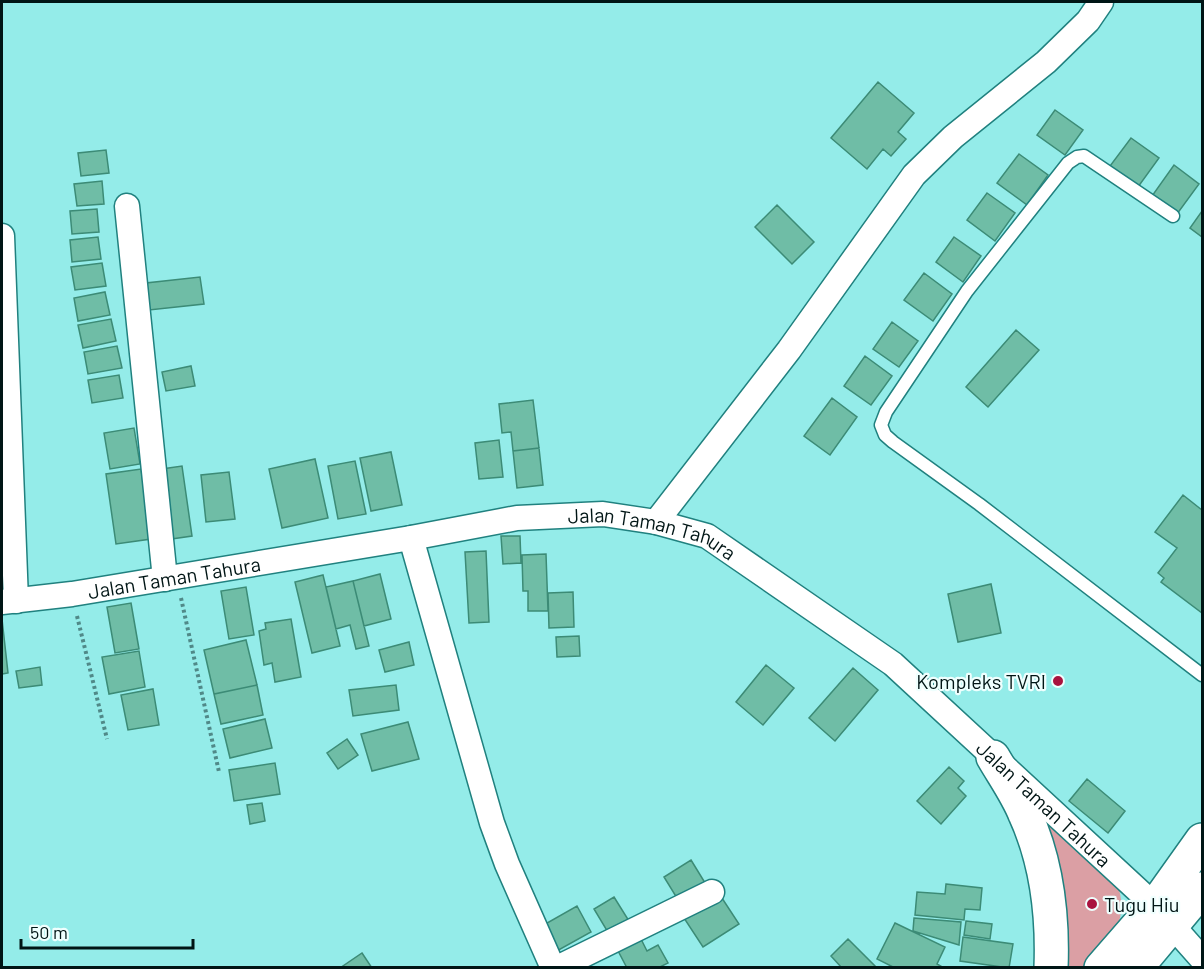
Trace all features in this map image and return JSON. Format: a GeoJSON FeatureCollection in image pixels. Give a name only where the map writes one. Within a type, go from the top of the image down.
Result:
{"type":"FeatureCollection","features":[{"type":"Feature","properties":{"kind":"highway"},"geometry":{"type":"LineString","coordinates":[[993,757],[1025,813],[1038,852],[1049,894],[1052,968]]}},
{"type":"Feature","properties":{"kind":"highway"},"geometry":{"type":"LineString","coordinates":[[1136,968],[1203,840]]}},
{"type":"Feature","properties":{"kind":"highway"},"geometry":{"type":"LineString","coordinates":[[1101,968],[1164,915],[1203,889]]}},
{"type":"Feature","properties":{"kind":"street"},"geometry":{"type":"LineString","coordinates":[[656,522],[789,350],[914,175],[953,137],[1046,62],[1088,21],[1101,2]]}},
{"type":"Feature","properties":{"kind":"street"},"geometry":{"type":"LineString","coordinates":[[126,206],[170,578]]}},
{"type":"Feature","properties":{"kind":"street"},"geometry":{"type":"LineString","coordinates":[[2,236],[9,602]]}},
{"type":"Feature","properties":{"kind":"street","name":"Jalan Taman Tahura"},"geometry":{"type":"LineString","coordinates":[[9,602],[170,578],[517,518],[603,514],[656,522],[707,536],[893,664],[1164,915],[1203,959]]}},
{"type":"Feature","properties":{"kind":"street"},"geometry":{"type":"LineString","coordinates":[[411,538],[492,823],[507,864],[555,968],[712,892]]}},
{"type":"Feature","properties":{"kind":"lane"},"geometry":{"type":"LineString","coordinates":[[1173,216],[1084,156],[1077,157],[1068,163],[967,291],[886,412],[881,425],[885,435],[893,442],[979,504],[1203,675]]}},
{"type":"Feature","properties":{"kind":"path"},"geometry":{"type":"LineString","coordinates":[[170,578],[219,772]]}},
{"type":"Feature","properties":{"kind":"path"},"geometry":{"type":"LineString","coordinates":[[72,594],[107,739]]}},
{"type":"Feature","properties":{"kind":"shaded area"},"geometry":{"type":"Polygon","coordinates":[[[1046,819],[1116,881],[1120,895],[1120,918],[1116,929],[1088,967],[1061,967],[1044,823],[1046,819]]]}},
{"type":"Feature","properties":{"kind":"building"},"geometry":{"type":"Polygon","coordinates":[[[878,82],[914,113],[898,132],[906,139],[891,156],[883,149],[867,169],[831,138],[878,82]]]}},
{"type":"Feature","properties":{"kind":"building"},"geometry":{"type":"Polygon","coordinates":[[[1055,110],[1083,130],[1065,155],[1037,135],[1055,110]]]}},
{"type":"Feature","properties":{"kind":"building"},"geometry":{"type":"Polygon","coordinates":[[[1131,138],[1159,158],[1138,187],[1110,166],[1131,138]]]}},
{"type":"Feature","properties":{"kind":"building"},"geometry":{"type":"Polygon","coordinates":[[[106,150],[109,173],[81,176],[78,153],[106,150]]]}},
{"type":"Feature","properties":{"kind":"building"},"geometry":{"type":"Polygon","coordinates":[[[1019,154],[1048,175],[1027,205],[997,183],[1019,154]]]}},
{"type":"Feature","properties":{"kind":"building"},"geometry":{"type":"Polygon","coordinates":[[[1174,165],[1199,184],[1177,214],[1152,196],[1174,165]]]}},
{"type":"Feature","properties":{"kind":"building"},"geometry":{"type":"Polygon","coordinates":[[[102,181],[104,204],[77,206],[74,184],[102,181]]]}},
{"type":"Feature","properties":{"kind":"building"},"geometry":{"type":"Polygon","coordinates":[[[987,193],[1015,213],[995,241],[967,220],[987,193]]]}},
{"type":"Feature","properties":{"kind":"building"},"geometry":{"type":"Polygon","coordinates":[[[777,205],[814,242],[792,264],[755,227],[777,205]]]}},
{"type":"Feature","properties":{"kind":"building"},"geometry":{"type":"Polygon","coordinates":[[[97,209],[99,232],[72,234],[70,211],[97,209]]]}},
{"type":"Feature","properties":{"kind":"building"},"geometry":{"type":"Polygon","coordinates":[[[1202,211],[1202,237],[1190,228],[1202,211]]]}},
{"type":"Feature","properties":{"kind":"building"},"geometry":{"type":"Polygon","coordinates":[[[98,237],[101,259],[72,262],[70,240],[98,237]]]}},
{"type":"Feature","properties":{"kind":"building"},"geometry":{"type":"Polygon","coordinates":[[[954,237],[981,256],[963,282],[936,262],[954,237]]]}},
{"type":"Feature","properties":{"kind":"building"},"geometry":{"type":"Polygon","coordinates":[[[102,263],[106,286],[75,290],[71,267],[102,263]]]}},
{"type":"Feature","properties":{"kind":"building"},"geometry":{"type":"Polygon","coordinates":[[[924,273],[952,294],[933,321],[904,300],[924,273]]]}},
{"type":"Feature","properties":{"kind":"building"},"geometry":{"type":"Polygon","coordinates":[[[200,277],[204,304],[149,310],[146,283],[200,277]]]}},
{"type":"Feature","properties":{"kind":"building"},"geometry":{"type":"Polygon","coordinates":[[[105,292],[110,315],[78,321],[74,298],[105,292]]]}},
{"type":"Feature","properties":{"kind":"building"},"geometry":{"type":"Polygon","coordinates":[[[111,319],[116,341],[83,348],[78,325],[111,319]]]}},
{"type":"Feature","properties":{"kind":"building"},"geometry":{"type":"Polygon","coordinates":[[[892,322],[918,341],[899,367],[873,349],[892,322]]]}},
{"type":"Feature","properties":{"kind":"building"},"geometry":{"type":"Polygon","coordinates":[[[1016,330],[1039,350],[988,407],[966,387],[1016,330]]]}},
{"type":"Feature","properties":{"kind":"building"},"geometry":{"type":"Polygon","coordinates":[[[117,346],[122,368],[88,374],[84,352],[117,346]]]}},
{"type":"Feature","properties":{"kind":"building"},"geometry":{"type":"Polygon","coordinates":[[[865,356],[892,376],[871,405],[844,386],[865,356]]]}},
{"type":"Feature","properties":{"kind":"building"},"geometry":{"type":"Polygon","coordinates":[[[191,366],[195,386],[166,391],[162,372],[191,366]]]}},
{"type":"Feature","properties":{"kind":"building"},"geometry":{"type":"Polygon","coordinates":[[[119,375],[123,398],[92,403],[88,380],[119,375]]]}},
{"type":"Feature","properties":{"kind":"building"},"geometry":{"type":"Polygon","coordinates":[[[832,398],[857,417],[830,455],[804,436],[832,398]]]}},
{"type":"Feature","properties":{"kind":"building"},"geometry":{"type":"Polygon","coordinates":[[[533,400],[539,448],[513,451],[511,432],[502,433],[499,404],[533,400]]]}},
{"type":"Feature","properties":{"kind":"building"},"geometry":{"type":"Polygon","coordinates":[[[134,428],[140,464],[110,469],[104,433],[134,428]]]}},
{"type":"Feature","properties":{"kind":"building"},"geometry":{"type":"Polygon","coordinates":[[[499,440],[503,477],[479,479],[475,443],[499,440]]]}},
{"type":"Feature","properties":{"kind":"building"},"geometry":{"type":"Polygon","coordinates":[[[539,448],[543,485],[517,488],[513,451],[539,448]]]}},
{"type":"Feature","properties":{"kind":"building"},"geometry":{"type":"Polygon","coordinates":[[[391,452],[402,505],[371,511],[360,458],[391,452]]]}},
{"type":"Feature","properties":{"kind":"building"},"geometry":{"type":"Polygon","coordinates":[[[315,459],[328,518],[282,528],[269,469],[315,459]]]}},
{"type":"Feature","properties":{"kind":"building"},"geometry":{"type":"Polygon","coordinates":[[[355,461],[366,514],[338,519],[328,466],[355,461]]]}},
{"type":"Feature","properties":{"kind":"building"},"geometry":{"type":"Polygon","coordinates":[[[182,466],[192,536],[158,541],[148,471],[182,466]]]}},
{"type":"Feature","properties":{"kind":"building"},"geometry":{"type":"Polygon","coordinates":[[[141,469],[151,539],[116,544],[106,474],[141,469]]]}},
{"type":"Feature","properties":{"kind":"building"},"geometry":{"type":"Polygon","coordinates":[[[229,472],[235,519],[206,522],[201,475],[229,472]]]}},
{"type":"Feature","properties":{"kind":"building"},"geometry":{"type":"Polygon","coordinates":[[[1183,495],[1202,510],[1202,613],[1161,582],[1164,578],[1158,573],[1177,548],[1155,532],[1183,495]]]}},
{"type":"Feature","properties":{"kind":"building"},"geometry":{"type":"Polygon","coordinates":[[[501,536],[520,536],[521,563],[503,564],[501,536]]]}},
{"type":"Feature","properties":{"kind":"building"},"geometry":{"type":"Polygon","coordinates":[[[486,551],[489,622],[469,623],[465,552],[486,551]]]}},
{"type":"Feature","properties":{"kind":"building"},"geometry":{"type":"Polygon","coordinates":[[[546,554],[548,611],[528,611],[528,591],[523,591],[522,555],[546,554]]]}},
{"type":"Feature","properties":{"kind":"building"},"geometry":{"type":"Polygon","coordinates":[[[380,574],[391,619],[364,626],[353,581],[380,574]]]}},
{"type":"Feature","properties":{"kind":"building"},"geometry":{"type":"Polygon","coordinates":[[[323,575],[340,646],[312,653],[295,582],[323,575]]]}},
{"type":"Feature","properties":{"kind":"building"},"geometry":{"type":"Polygon","coordinates":[[[353,581],[369,646],[356,649],[350,625],[336,629],[326,587],[353,581]]]}},
{"type":"Feature","properties":{"kind":"building"},"geometry":{"type":"Polygon","coordinates":[[[991,584],[1001,633],[958,642],[948,594],[991,584]]]}},
{"type":"Feature","properties":{"kind":"building"},"geometry":{"type":"Polygon","coordinates":[[[246,587],[254,635],[229,639],[221,591],[246,587]]]}},
{"type":"Feature","properties":{"kind":"building"},"geometry":{"type":"Polygon","coordinates":[[[573,592],[574,627],[549,628],[548,593],[573,592]]]}},
{"type":"Feature","properties":{"kind":"building"},"geometry":{"type":"Polygon","coordinates":[[[131,603],[139,649],[115,653],[107,607],[131,603]]]}},
{"type":"Feature","properties":{"kind":"building"},"geometry":{"type":"Polygon","coordinates":[[[2,619],[8,673],[2,674],[2,619]]]}},
{"type":"Feature","properties":{"kind":"building"},"geometry":{"type":"Polygon","coordinates":[[[291,619],[301,677],[275,682],[272,663],[264,665],[259,631],[266,629],[265,623],[291,619]]]}},
{"type":"Feature","properties":{"kind":"building"},"geometry":{"type":"Polygon","coordinates":[[[579,636],[580,656],[557,657],[556,637],[579,636]]]}},
{"type":"Feature","properties":{"kind":"building"},"geometry":{"type":"Polygon","coordinates":[[[246,640],[257,685],[214,694],[204,650],[246,640]]]}},
{"type":"Feature","properties":{"kind":"building"},"geometry":{"type":"Polygon","coordinates":[[[409,642],[414,665],[385,672],[379,650],[409,642]]]}},
{"type":"Feature","properties":{"kind":"building"},"geometry":{"type":"Polygon","coordinates":[[[139,651],[145,687],[109,694],[102,657],[139,651]]]}},
{"type":"Feature","properties":{"kind":"building"},"geometry":{"type":"Polygon","coordinates":[[[766,665],[794,688],[763,725],[736,702],[766,665]]]}},
{"type":"Feature","properties":{"kind":"building"},"geometry":{"type":"Polygon","coordinates":[[[40,667],[42,685],[19,688],[16,671],[40,667]]]}},
{"type":"Feature","properties":{"kind":"building"},"geometry":{"type":"Polygon","coordinates":[[[853,668],[878,690],[835,741],[809,718],[853,668]]]}},
{"type":"Feature","properties":{"kind":"building"},"geometry":{"type":"Polygon","coordinates":[[[257,685],[263,715],[221,724],[214,694],[257,685]]]}},
{"type":"Feature","properties":{"kind":"building"},"geometry":{"type":"Polygon","coordinates":[[[396,685],[399,710],[353,716],[349,690],[396,685]]]}},
{"type":"Feature","properties":{"kind":"building"},"geometry":{"type":"Polygon","coordinates":[[[153,689],[159,725],[128,730],[121,695],[153,689]]]}},
{"type":"Feature","properties":{"kind":"building"},"geometry":{"type":"Polygon","coordinates":[[[265,719],[272,748],[230,758],[223,729],[265,719]]]}},
{"type":"Feature","properties":{"kind":"building"},"geometry":{"type":"Polygon","coordinates":[[[408,722],[419,759],[372,771],[361,734],[408,722]]]}},
{"type":"Feature","properties":{"kind":"building"},"geometry":{"type":"Polygon","coordinates":[[[347,739],[358,755],[338,769],[327,753],[347,739]]]}},
{"type":"Feature","properties":{"kind":"building"},"geometry":{"type":"Polygon","coordinates":[[[275,763],[280,794],[234,801],[229,770],[275,763]]]}},
{"type":"Feature","properties":{"kind":"building"},"geometry":{"type":"Polygon","coordinates":[[[949,767],[964,781],[958,788],[966,796],[941,824],[917,801],[949,767]]]}},
{"type":"Feature","properties":{"kind":"building"},"geometry":{"type":"Polygon","coordinates":[[[1087,779],[1125,811],[1108,833],[1069,801],[1087,779]]]}},
{"type":"Feature","properties":{"kind":"building"},"geometry":{"type":"Polygon","coordinates":[[[262,803],[265,821],[250,824],[247,805],[262,803]]]}},
{"type":"Feature","properties":{"kind":"building"},"geometry":{"type":"Polygon","coordinates":[[[691,860],[707,886],[680,903],[664,877],[691,860]]]}},
{"type":"Feature","properties":{"kind":"building"},"geometry":{"type":"Polygon","coordinates":[[[946,884],[982,888],[980,910],[965,909],[964,920],[915,915],[917,892],[945,894],[946,884]]]}},
{"type":"Feature","properties":{"kind":"building"},"geometry":{"type":"Polygon","coordinates":[[[718,892],[739,924],[703,947],[682,915],[718,892]]]}},
{"type":"Feature","properties":{"kind":"building"},"geometry":{"type":"Polygon","coordinates":[[[614,897],[629,921],[609,934],[594,909],[614,897]]]}},
{"type":"Feature","properties":{"kind":"building"},"geometry":{"type":"Polygon","coordinates":[[[577,906],[591,932],[555,952],[540,927],[577,906]]]}},
{"type":"Feature","properties":{"kind":"building"},"geometry":{"type":"Polygon","coordinates":[[[914,918],[961,922],[959,945],[913,931],[914,918]]]}},
{"type":"Feature","properties":{"kind":"building"},"geometry":{"type":"Polygon","coordinates":[[[966,921],[992,924],[990,939],[964,935],[966,921]]]}},
{"type":"Feature","properties":{"kind":"building"},"geometry":{"type":"Polygon","coordinates":[[[895,923],[945,947],[937,964],[944,968],[895,968],[877,959],[895,923]]]}},
{"type":"Feature","properties":{"kind":"building"},"geometry":{"type":"Polygon","coordinates":[[[638,933],[647,951],[658,945],[668,963],[658,968],[627,968],[615,945],[638,933]]]}},
{"type":"Feature","properties":{"kind":"building"},"geometry":{"type":"Polygon","coordinates":[[[963,937],[1013,944],[1009,968],[960,961],[963,937]]]}},
{"type":"Feature","properties":{"kind":"building"},"geometry":{"type":"Polygon","coordinates":[[[848,939],[875,966],[874,968],[842,968],[831,956],[848,939]]]}},
{"type":"Feature","properties":{"kind":"building"},"geometry":{"type":"Polygon","coordinates":[[[362,953],[372,968],[340,968],[362,953]]]}},
{"type":"Feature","properties":{"kind":"place","name":"Kompleks TVRI"},"geometry":{"type":"Point","coordinates":[1058,681]}},
{"type":"Feature","properties":{"kind":"place","name":"Tugu Hiu"},"geometry":{"type":"Point","coordinates":[1092,904]}}]}
